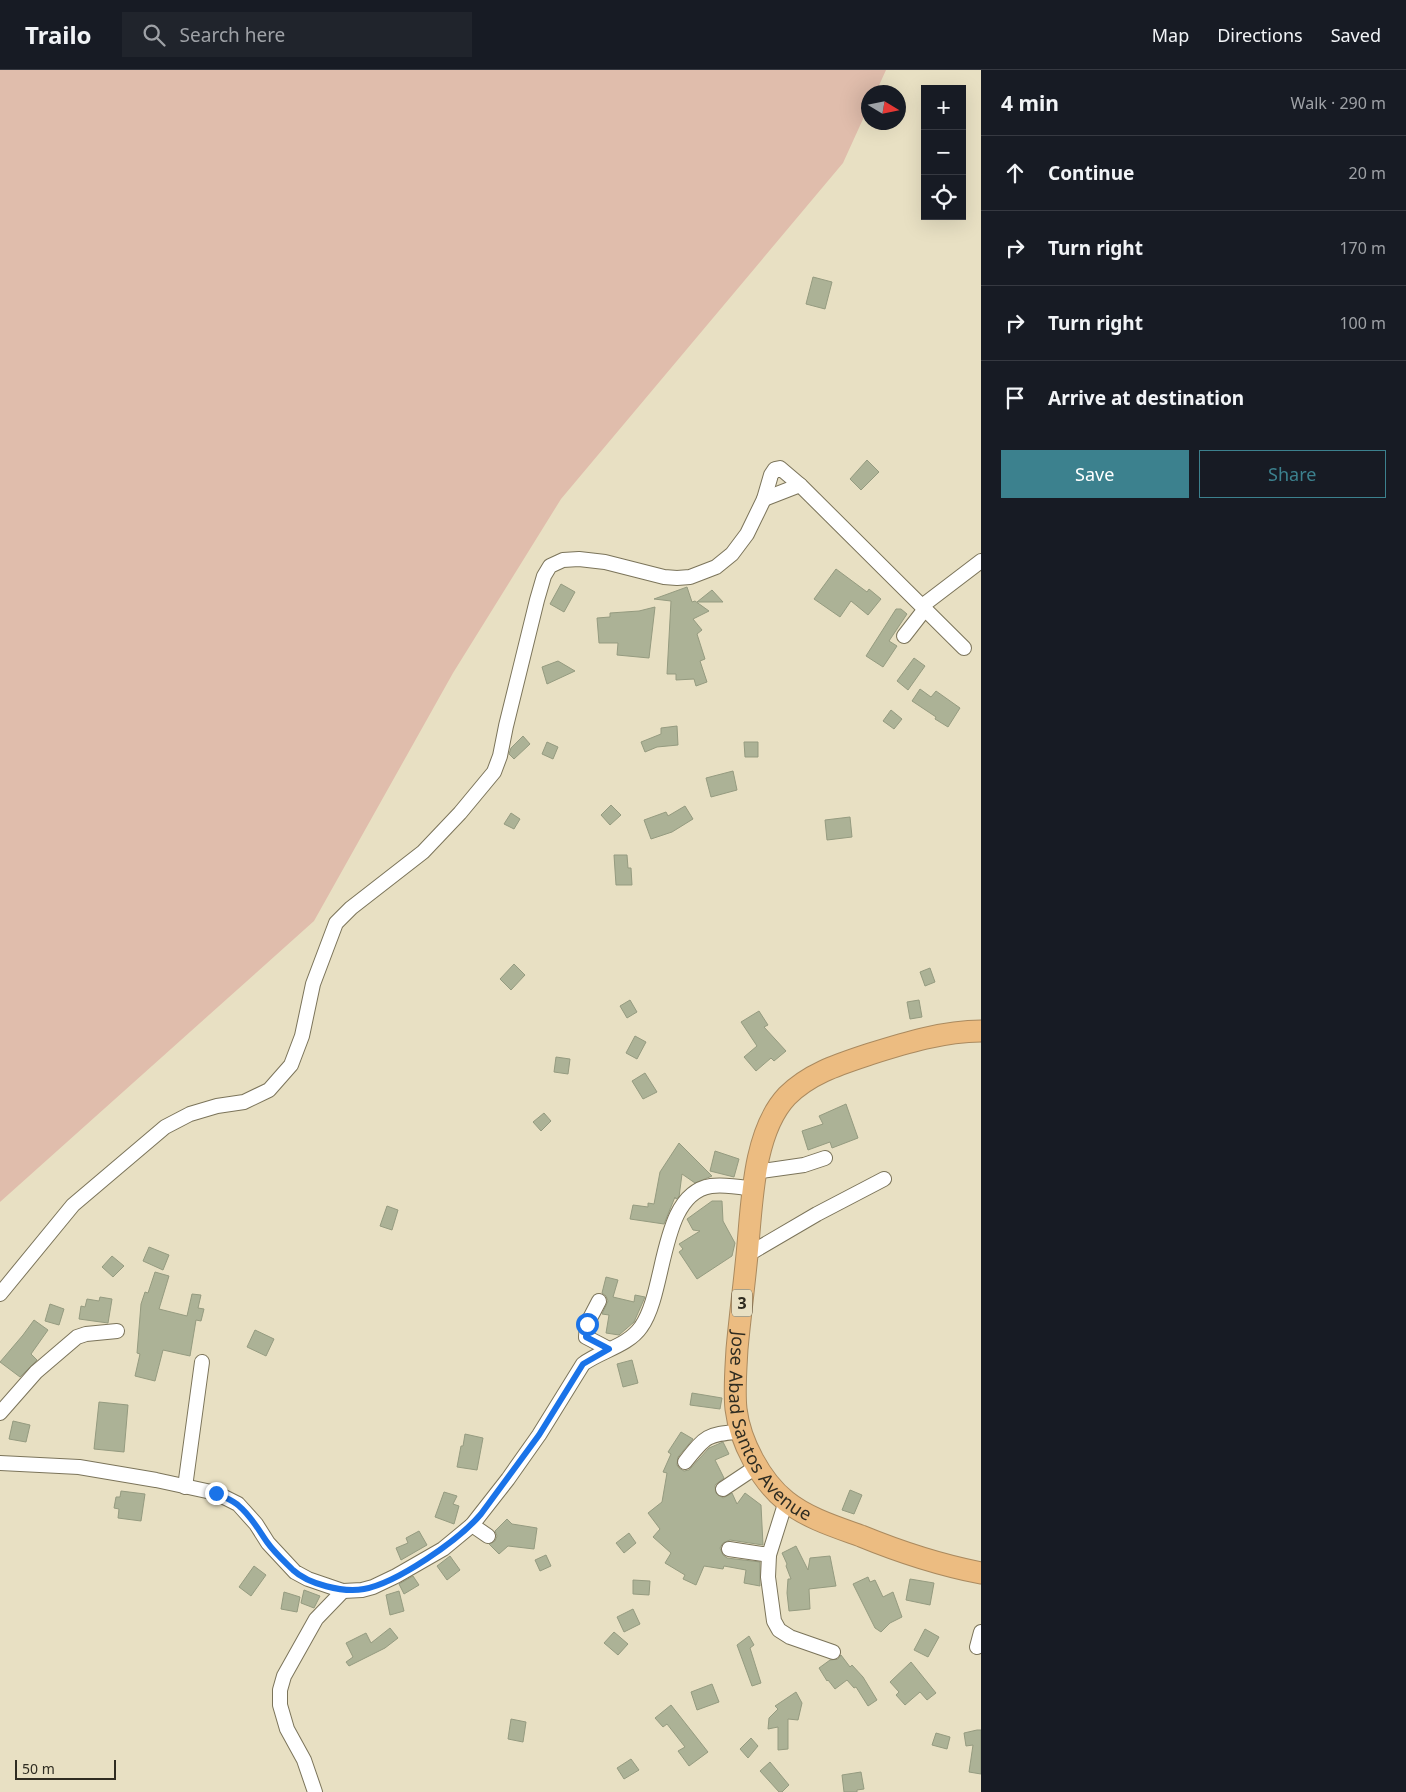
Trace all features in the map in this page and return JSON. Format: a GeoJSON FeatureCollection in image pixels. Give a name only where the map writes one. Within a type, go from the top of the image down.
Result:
{"type":"FeatureCollection","features":[{"type":"Feature","properties":{"kind":"highway","name":"Jose Abad Santos Avenue"},"geometry":{"type":"LineString","coordinates":[[981,1031],[963,1031],[877,1052],[828,1068],[807,1080],[786,1097],[768,1126],[754,1181],[736,1375],[736,1409],[756,1467],[786,1501],[806,1514],[895,1550],[981,1572]]}},
{"type":"Feature","properties":{"kind":"street"},"geometry":{"type":"LineString","coordinates":[[0,1294],[73,1205],[165,1127],[190,1114],[216,1106],[244,1102],[269,1090],[291,1065],[302,1036],[313,984],[336,923],[350,908],[423,852],[460,813],[494,772],[500,756],[536,600],[544,576],[550,566],[563,560],[580,559],[604,562],[664,577],[677,578],[690,577],[716,568],[732,554],[747,534],[764,499],[771,475],[775,469],[780,468],[800,485],[964,648]]}},
{"type":"Feature","properties":{"kind":"street"},"geometry":{"type":"LineString","coordinates":[[764,499],[800,485]]}},
{"type":"Feature","properties":{"kind":"street"},"geometry":{"type":"LineString","coordinates":[[904,636],[923,607],[981,561]]}},
{"type":"Feature","properties":{"kind":"street"},"geometry":{"type":"LineString","coordinates":[[0,1463],[79,1467],[216,1493],[238,1504],[256,1524],[268,1544],[295,1572],[308,1580],[343,1591],[373,1587],[443,1549],[472,1525],[539,1435],[583,1364],[632,1336],[641,1328],[655,1298],[672,1224],[678,1211],[686,1201],[701,1189],[754,1181],[825,1158]]}},
{"type":"Feature","properties":{"kind":"street"},"geometry":{"type":"LineString","coordinates":[[747,1255],[817,1214],[884,1179]]}},
{"type":"Feature","properties":{"kind":"street"},"geometry":{"type":"LineString","coordinates":[[598,1301],[587,1324],[586,1337],[609,1349]]}},
{"type":"Feature","properties":{"kind":"street"},"geometry":{"type":"LineString","coordinates":[[0,1413],[36,1372],[77,1337],[117,1330]]}},
{"type":"Feature","properties":{"kind":"street"},"geometry":{"type":"LineString","coordinates":[[185,1487],[202,1362]]}},
{"type":"Feature","properties":{"kind":"street"},"geometry":{"type":"LineString","coordinates":[[685,1462],[704,1439],[742,1431]]}},
{"type":"Feature","properties":{"kind":"street"},"geometry":{"type":"LineString","coordinates":[[723,1490],[756,1467]]}},
{"type":"Feature","properties":{"kind":"street"},"geometry":{"type":"LineString","coordinates":[[786,1501],[769,1555],[768,1577],[774,1621],[779,1630],[790,1637],[833,1652]]}},
{"type":"Feature","properties":{"kind":"street"},"geometry":{"type":"LineString","coordinates":[[472,1525],[488,1536]]}},
{"type":"Feature","properties":{"kind":"street"},"geometry":{"type":"LineString","coordinates":[[729,1549],[769,1555]]}},
{"type":"Feature","properties":{"kind":"street"},"geometry":{"type":"LineString","coordinates":[[315,1792],[304,1760],[286,1730],[280,1705],[280,1690],[284,1676],[316,1619],[343,1591]]}},
{"type":"Feature","properties":{"kind":"street"},"geometry":{"type":"LineString","coordinates":[[976,1647],[981,1632]]}},
{"type":"Feature","properties":{"kind":"shaded area"},"geometry":{"type":"Polygon","coordinates":[[[0,70],[886,70],[879,85],[861,85],[861,123],[843,163],[561,499],[453,673],[314,921],[0,1202],[0,70]]]}},
{"type":"Feature","properties":{"kind":"building"},"geometry":{"type":"Polygon","coordinates":[[[813,277],[832,282],[825,309],[806,304],[813,277]]]}},
{"type":"Feature","properties":{"kind":"building"},"geometry":{"type":"Polygon","coordinates":[[[867,460],[879,472],[861,490],[850,479],[867,460]]]}},
{"type":"Feature","properties":{"kind":"building"},"geometry":{"type":"Polygon","coordinates":[[[836,569],[867,592],[869,589],[881,599],[868,615],[851,601],[840,617],[814,599],[836,569]]]}},
{"type":"Feature","properties":{"kind":"building"},"geometry":{"type":"Polygon","coordinates":[[[561,584],[575,592],[564,612],[550,604],[561,584]]]}},
{"type":"Feature","properties":{"kind":"building"},"geometry":{"type":"Polygon","coordinates":[[[687,587],[692,602],[695,601],[709,611],[693,619],[702,630],[697,634],[705,659],[700,661],[707,682],[696,686],[694,679],[676,680],[676,674],[667,674],[671,601],[654,599],[687,587]]]}},
{"type":"Feature","properties":{"kind":"building"},"geometry":{"type":"Polygon","coordinates":[[[712,590],[723,602],[697,602],[712,590]]]}},
{"type":"Feature","properties":{"kind":"building"},"geometry":{"type":"Polygon","coordinates":[[[655,607],[649,658],[617,655],[618,643],[599,643],[597,618],[610,617],[610,613],[639,611],[655,607]]]}},
{"type":"Feature","properties":{"kind":"building"},"geometry":{"type":"Polygon","coordinates":[[[896,609],[901,609],[907,614],[889,641],[897,646],[883,667],[866,656],[896,609]]]}},
{"type":"Feature","properties":{"kind":"building"},"geometry":{"type":"Polygon","coordinates":[[[914,658],[925,666],[908,690],[897,681],[914,658]]]}},
{"type":"Feature","properties":{"kind":"building"},"geometry":{"type":"Polygon","coordinates":[[[558,661],[575,671],[547,684],[542,667],[558,661]]]}},
{"type":"Feature","properties":{"kind":"building"},"geometry":{"type":"Polygon","coordinates":[[[920,689],[931,697],[936,691],[960,708],[948,727],[912,701],[920,689]]]}},
{"type":"Feature","properties":{"kind":"building"},"geometry":{"type":"Polygon","coordinates":[[[891,710],[902,719],[894,729],[883,721],[891,710]]]}},
{"type":"Feature","properties":{"kind":"building"},"geometry":{"type":"Polygon","coordinates":[[[677,726],[678,745],[657,747],[645,752],[641,742],[661,734],[661,728],[677,726]]]}},
{"type":"Feature","properties":{"kind":"building"},"geometry":{"type":"Polygon","coordinates":[[[523,736],[530,744],[514,759],[509,754],[511,748],[523,736]]]}},
{"type":"Feature","properties":{"kind":"building"},"geometry":{"type":"Polygon","coordinates":[[[547,742],[558,747],[553,759],[542,754],[547,742]]]}},
{"type":"Feature","properties":{"kind":"building"},"geometry":{"type":"Polygon","coordinates":[[[744,742],[758,742],[758,757],[745,757],[744,742]]]}},
{"type":"Feature","properties":{"kind":"building"},"geometry":{"type":"Polygon","coordinates":[[[733,771],[737,790],[711,797],[706,778],[733,771]]]}},
{"type":"Feature","properties":{"kind":"building"},"geometry":{"type":"Polygon","coordinates":[[[611,805],[621,815],[610,825],[601,815],[611,805]]]}},
{"type":"Feature","properties":{"kind":"building"},"geometry":{"type":"Polygon","coordinates":[[[685,806],[693,819],[672,832],[651,839],[644,820],[666,812],[668,816],[685,806]]]}},
{"type":"Feature","properties":{"kind":"building"},"geometry":{"type":"Polygon","coordinates":[[[511,813],[520,819],[514,829],[504,824],[511,813]]]}},
{"type":"Feature","properties":{"kind":"building"},"geometry":{"type":"Polygon","coordinates":[[[850,817],[852,837],[827,840],[825,820],[850,817]]]}},
{"type":"Feature","properties":{"kind":"building"},"geometry":{"type":"Polygon","coordinates":[[[614,855],[627,855],[628,868],[631,868],[632,885],[616,885],[614,855]]]}},
{"type":"Feature","properties":{"kind":"building"},"geometry":{"type":"Polygon","coordinates":[[[514,964],[525,975],[511,990],[500,979],[514,964]]]}},
{"type":"Feature","properties":{"kind":"building"},"geometry":{"type":"Polygon","coordinates":[[[930,968],[935,982],[925,986],[920,972],[930,968]]]}},
{"type":"Feature","properties":{"kind":"building"},"geometry":{"type":"Polygon","coordinates":[[[630,1000],[637,1012],[627,1018],[620,1006],[630,1000]]]}},
{"type":"Feature","properties":{"kind":"building"},"geometry":{"type":"Polygon","coordinates":[[[919,1000],[922,1017],[910,1019],[907,1002],[919,1000]]]}},
{"type":"Feature","properties":{"kind":"building"},"geometry":{"type":"Polygon","coordinates":[[[759,1011],[768,1025],[764,1027],[786,1051],[774,1061],[771,1058],[756,1071],[744,1057],[757,1046],[741,1022],[759,1011]]]}},
{"type":"Feature","properties":{"kind":"building"},"geometry":{"type":"Polygon","coordinates":[[[635,1036],[646,1042],[637,1059],[626,1053],[635,1036]]]}},
{"type":"Feature","properties":{"kind":"building"},"geometry":{"type":"Polygon","coordinates":[[[556,1057],[570,1059],[568,1074],[554,1072],[556,1057]]]}},
{"type":"Feature","properties":{"kind":"building"},"geometry":{"type":"Polygon","coordinates":[[[645,1073],[657,1092],[643,1099],[632,1081],[645,1073]]]}},
{"type":"Feature","properties":{"kind":"building"},"geometry":{"type":"Polygon","coordinates":[[[846,1104],[858,1138],[832,1148],[830,1142],[808,1150],[802,1131],[823,1124],[819,1116],[846,1104]]]}},
{"type":"Feature","properties":{"kind":"building"},"geometry":{"type":"Polygon","coordinates":[[[544,1113],[551,1121],[541,1131],[533,1122],[544,1113]]]}},
{"type":"Feature","properties":{"kind":"building"},"geometry":{"type":"Polygon","coordinates":[[[679,1143],[712,1176],[695,1183],[682,1174],[679,1197],[676,1199],[675,1197],[664,1224],[630,1219],[633,1205],[648,1207],[648,1203],[654,1204],[660,1172],[679,1143]]]}},
{"type":"Feature","properties":{"kind":"building"},"geometry":{"type":"Polygon","coordinates":[[[715,1151],[739,1159],[734,1177],[710,1171],[715,1151]]]}},
{"type":"Feature","properties":{"kind":"building"},"geometry":{"type":"Polygon","coordinates":[[[712,1201],[722,1201],[723,1221],[735,1243],[732,1256],[697,1279],[679,1252],[683,1249],[679,1244],[700,1231],[693,1230],[687,1219],[712,1201]]]}},
{"type":"Feature","properties":{"kind":"building"},"geometry":{"type":"Polygon","coordinates":[[[387,1206],[398,1210],[392,1230],[380,1226],[387,1206]]]}},
{"type":"Feature","properties":{"kind":"building"},"geometry":{"type":"Polygon","coordinates":[[[149,1247],[169,1255],[163,1270],[143,1261],[149,1247]]]}},
{"type":"Feature","properties":{"kind":"building"},"geometry":{"type":"Polygon","coordinates":[[[112,1256],[124,1266],[113,1277],[102,1267],[112,1256]]]}},
{"type":"Feature","properties":{"kind":"building"},"geometry":{"type":"Polygon","coordinates":[[[155,1272],[169,1276],[159,1309],[187,1316],[192,1294],[201,1295],[198,1308],[204,1309],[201,1321],[196,1320],[190,1356],[163,1350],[155,1381],[135,1376],[140,1354],[137,1353],[141,1304],[145,1292],[148,1293],[155,1272]]]}},
{"type":"Feature","properties":{"kind":"building"},"geometry":{"type":"Polygon","coordinates":[[[606,1277],[618,1280],[613,1297],[634,1302],[635,1295],[645,1297],[634,1322],[619,1335],[606,1333],[609,1315],[602,1314],[608,1301],[602,1293],[606,1277]]]}},
{"type":"Feature","properties":{"kind":"building"},"geometry":{"type":"Polygon","coordinates":[[[100,1297],[112,1299],[108,1323],[79,1319],[81,1306],[85,1307],[87,1299],[99,1301],[100,1297]]]}},
{"type":"Feature","properties":{"kind":"building"},"geometry":{"type":"Polygon","coordinates":[[[50,1304],[64,1309],[59,1325],[45,1321],[50,1304]]]}},
{"type":"Feature","properties":{"kind":"building"},"geometry":{"type":"Polygon","coordinates":[[[34,1320],[48,1330],[31,1354],[37,1360],[20,1377],[0,1362],[34,1320]]]}},
{"type":"Feature","properties":{"kind":"building"},"geometry":{"type":"Polygon","coordinates":[[[255,1330],[274,1339],[266,1356],[247,1347],[255,1330]]]}},
{"type":"Feature","properties":{"kind":"building"},"geometry":{"type":"Polygon","coordinates":[[[632,1360],[638,1383],[623,1387],[617,1364],[632,1360]]]}},
{"type":"Feature","properties":{"kind":"building"},"geometry":{"type":"Polygon","coordinates":[[[692,1393],[722,1398],[720,1409],[690,1405],[692,1393]]]}},
{"type":"Feature","properties":{"kind":"building"},"geometry":{"type":"Polygon","coordinates":[[[99,1402],[128,1405],[124,1452],[94,1449],[99,1402]]]}},
{"type":"Feature","properties":{"kind":"building"},"geometry":{"type":"Polygon","coordinates":[[[13,1421],[30,1425],[26,1442],[9,1439],[13,1421]]]}},
{"type":"Feature","properties":{"kind":"building"},"geometry":{"type":"Polygon","coordinates":[[[681,1432],[693,1439],[678,1457],[677,1465],[679,1468],[684,1471],[689,1470],[709,1448],[723,1442],[729,1454],[715,1460],[724,1478],[715,1485],[716,1493],[723,1498],[732,1493],[737,1504],[745,1493],[761,1505],[763,1545],[730,1540],[723,1543],[720,1548],[723,1555],[727,1558],[760,1562],[760,1586],[744,1583],[746,1570],[724,1566],[723,1569],[704,1566],[696,1585],[683,1579],[685,1575],[665,1563],[671,1553],[653,1537],[660,1529],[648,1513],[662,1502],[667,1473],[663,1472],[671,1454],[668,1452],[681,1432]]]}},
{"type":"Feature","properties":{"kind":"building"},"geometry":{"type":"Polygon","coordinates":[[[465,1434],[483,1438],[477,1470],[457,1467],[465,1434]]]}},
{"type":"Feature","properties":{"kind":"building"},"geometry":{"type":"Polygon","coordinates":[[[850,1490],[862,1495],[854,1514],[842,1510],[850,1490]]]}},
{"type":"Feature","properties":{"kind":"building"},"geometry":{"type":"Polygon","coordinates":[[[121,1491],[145,1494],[141,1521],[118,1518],[119,1509],[114,1508],[116,1497],[120,1497],[121,1491]]]}},
{"type":"Feature","properties":{"kind":"building"},"geometry":{"type":"Polygon","coordinates":[[[444,1492],[457,1496],[453,1504],[459,1506],[454,1524],[435,1517],[444,1492]]]}},
{"type":"Feature","properties":{"kind":"building"},"geometry":{"type":"Polygon","coordinates":[[[507,1519],[512,1524],[537,1528],[534,1549],[508,1546],[499,1554],[489,1544],[495,1541],[497,1536],[495,1531],[507,1519]]]}},
{"type":"Feature","properties":{"kind":"building"},"geometry":{"type":"Polygon","coordinates":[[[419,1531],[427,1545],[401,1560],[396,1548],[408,1543],[406,1538],[419,1531]]]}},
{"type":"Feature","properties":{"kind":"building"},"geometry":{"type":"Polygon","coordinates":[[[629,1533],[636,1543],[624,1553],[616,1543],[629,1533]]]}},
{"type":"Feature","properties":{"kind":"building"},"geometry":{"type":"Polygon","coordinates":[[[796,1546],[808,1570],[810,1558],[830,1556],[836,1586],[809,1589],[810,1609],[789,1611],[787,1593],[788,1579],[791,1579],[782,1553],[796,1546]]]}},
{"type":"Feature","properties":{"kind":"building"},"geometry":{"type":"Polygon","coordinates":[[[546,1555],[551,1566],[540,1571],[535,1560],[546,1555]]]}},
{"type":"Feature","properties":{"kind":"building"},"geometry":{"type":"Polygon","coordinates":[[[450,1556],[460,1570],[447,1580],[437,1566],[450,1556]]]}},
{"type":"Feature","properties":{"kind":"building"},"geometry":{"type":"Polygon","coordinates":[[[254,1566],[266,1575],[251,1596],[239,1587],[254,1566]]]}},
{"type":"Feature","properties":{"kind":"building"},"geometry":{"type":"Polygon","coordinates":[[[413,1576],[419,1585],[404,1594],[399,1584],[413,1576]]]}},
{"type":"Feature","properties":{"kind":"building"},"geometry":{"type":"Polygon","coordinates":[[[868,1577],[870,1582],[875,1580],[883,1597],[893,1592],[902,1617],[890,1623],[881,1632],[875,1628],[853,1584],[868,1577]]]}},
{"type":"Feature","properties":{"kind":"building"},"geometry":{"type":"Polygon","coordinates":[[[910,1579],[934,1583],[930,1605],[906,1600],[910,1579]]]}},
{"type":"Feature","properties":{"kind":"building"},"geometry":{"type":"Polygon","coordinates":[[[633,1580],[650,1581],[649,1595],[633,1594],[633,1580]]]}},
{"type":"Feature","properties":{"kind":"building"},"geometry":{"type":"Polygon","coordinates":[[[304,1590],[320,1596],[314,1608],[301,1603],[304,1590]]]}},
{"type":"Feature","properties":{"kind":"building"},"geometry":{"type":"Polygon","coordinates":[[[399,1591],[404,1611],[390,1615],[386,1595],[399,1591]]]}},
{"type":"Feature","properties":{"kind":"building"},"geometry":{"type":"Polygon","coordinates":[[[284,1592],[300,1597],[297,1612],[281,1609],[284,1592]]]}},
{"type":"Feature","properties":{"kind":"building"},"geometry":{"type":"Polygon","coordinates":[[[633,1609],[640,1624],[624,1632],[617,1617],[633,1609]]]}},
{"type":"Feature","properties":{"kind":"building"},"geometry":{"type":"Polygon","coordinates":[[[390,1628],[398,1638],[385,1648],[349,1666],[346,1662],[353,1657],[346,1643],[366,1633],[371,1643],[390,1628]]]}},
{"type":"Feature","properties":{"kind":"building"},"geometry":{"type":"Polygon","coordinates":[[[925,1629],[939,1637],[928,1657],[914,1650],[925,1629]]]}},
{"type":"Feature","properties":{"kind":"building"},"geometry":{"type":"Polygon","coordinates":[[[614,1632],[628,1644],[618,1655],[604,1643],[614,1632]]]}},
{"type":"Feature","properties":{"kind":"building"},"geometry":{"type":"Polygon","coordinates":[[[749,1636],[754,1645],[750,1648],[761,1683],[752,1686],[737,1645],[749,1636]]]}},
{"type":"Feature","properties":{"kind":"building"},"geometry":{"type":"Polygon","coordinates":[[[841,1655],[850,1667],[852,1665],[863,1677],[877,1700],[868,1706],[856,1687],[854,1688],[847,1680],[835,1689],[827,1681],[819,1668],[830,1660],[838,1659],[841,1655]]]}},
{"type":"Feature","properties":{"kind":"building"},"geometry":{"type":"Polygon","coordinates":[[[911,1662],[936,1693],[927,1700],[920,1692],[905,1705],[896,1695],[899,1692],[890,1682],[911,1662]]]}},
{"type":"Feature","properties":{"kind":"building"},"geometry":{"type":"Polygon","coordinates":[[[712,1684],[719,1702],[697,1710],[691,1692],[712,1684]]]}},
{"type":"Feature","properties":{"kind":"building"},"geometry":{"type":"Polygon","coordinates":[[[796,1692],[802,1703],[798,1720],[788,1719],[788,1749],[778,1750],[778,1727],[768,1729],[769,1718],[778,1709],[775,1706],[796,1692]]]}},
{"type":"Feature","properties":{"kind":"building"},"geometry":{"type":"Polygon","coordinates":[[[671,1705],[708,1752],[689,1766],[678,1751],[685,1747],[667,1724],[663,1727],[655,1718],[671,1705]]]}},
{"type":"Feature","properties":{"kind":"building"},"geometry":{"type":"Polygon","coordinates":[[[511,1719],[526,1722],[523,1742],[508,1739],[511,1719]]]}},
{"type":"Feature","properties":{"kind":"building"},"geometry":{"type":"Polygon","coordinates":[[[981,1730],[981,1774],[969,1772],[973,1745],[966,1746],[964,1733],[981,1730]]]}},
{"type":"Feature","properties":{"kind":"building"},"geometry":{"type":"Polygon","coordinates":[[[936,1733],[950,1737],[947,1749],[932,1745],[936,1733]]]}},
{"type":"Feature","properties":{"kind":"building"},"geometry":{"type":"Polygon","coordinates":[[[751,1738],[758,1746],[748,1758],[740,1749],[751,1738]]]}},
{"type":"Feature","properties":{"kind":"building"},"geometry":{"type":"Polygon","coordinates":[[[631,1759],[639,1770],[624,1779],[617,1768],[631,1759]]]}},
{"type":"Feature","properties":{"kind":"building"},"geometry":{"type":"Polygon","coordinates":[[[770,1762],[789,1785],[782,1792],[779,1792],[760,1771],[770,1762]]]}},
{"type":"Feature","properties":{"kind":"building"},"geometry":{"type":"Polygon","coordinates":[[[861,1772],[864,1789],[857,1790],[857,1792],[844,1792],[842,1775],[861,1772]]]}},
{"type":"Feature","properties":{"kind":"route"},"geometry":{"type":"LineString","coordinates":[[216,1493],[238,1504],[256,1524],[268,1544],[277,1554],[295,1572],[308,1580],[343,1591],[362,1590],[373,1587],[443,1549],[472,1525],[481,1514],[539,1435],[583,1364],[609,1349],[586,1337],[587,1324]]}}]}
